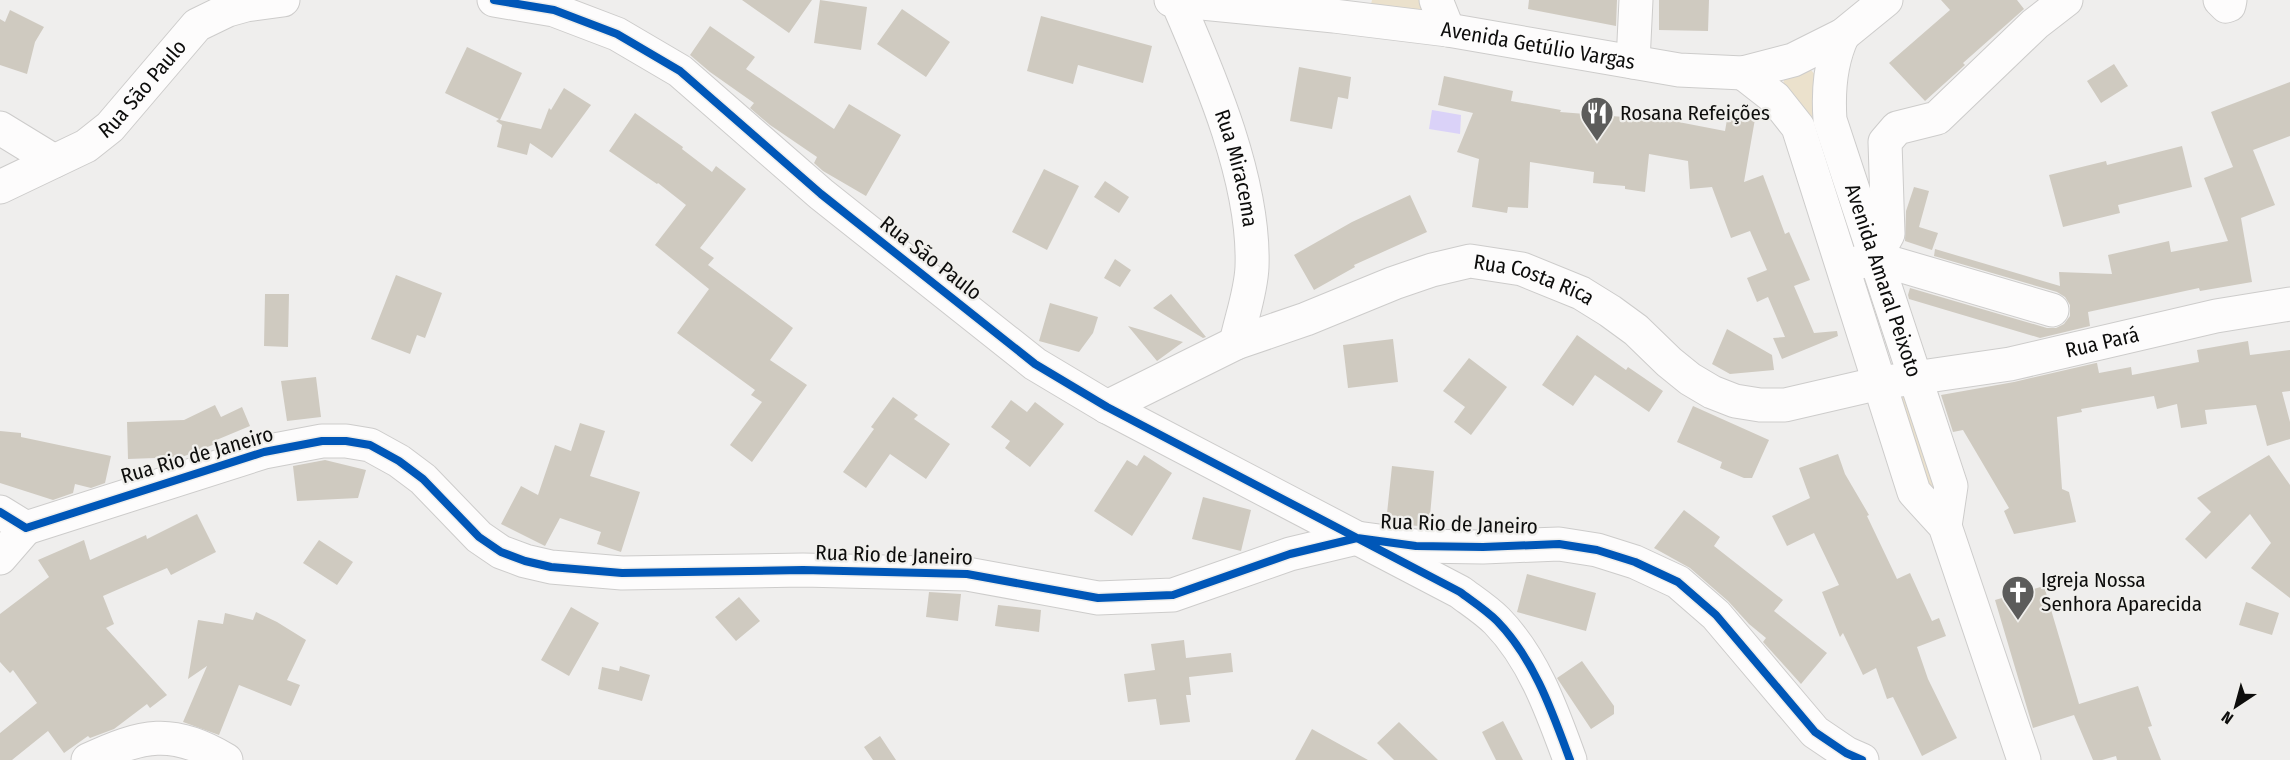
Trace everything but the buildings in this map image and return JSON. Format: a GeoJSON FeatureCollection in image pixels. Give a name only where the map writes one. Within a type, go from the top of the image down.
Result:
{"type":"FeatureCollection","features":[{"type":"Feature","properties":{"kind":"street","name":"Rua São Paulo"},"geometry":{"type":"LineString","coordinates":[[0,187],[86,146],[110,127],[197,25],[210,17],[237,7],[283,0]]}},
{"type":"Feature","properties":{"kind":"street","name":"Rua São Paulo"},"geometry":{"type":"LineString","coordinates":[[494,0],[554,10],[617,34],[680,71],[820,194],[1035,364],[1107,407],[1325,519],[1460,592],[1496,620],[1522,653],[1542,687],[1570,760]]}},
{"type":"Feature","properties":{"kind":"street"},"geometry":{"type":"LineString","coordinates":[[1436,0],[1448,30]]}},
{"type":"Feature","properties":{"kind":"street"},"geometry":{"type":"LineString","coordinates":[[1634,62],[1636,0]]}},
{"type":"Feature","properties":{"kind":"street","name":"Avenida Getúlio Vargas"},"geometry":{"type":"LineString","coordinates":[[1174,1],[1340,8],[1592,56],[1679,70],[1743,73],[1793,60],[1843,35],[1886,0]]}},
{"type":"Feature","properties":{"kind":"street"},"geometry":{"type":"LineString","coordinates":[[1875,258],[1888,234],[1885,142],[1897,128],[1937,118],[2035,24],[2066,0]]}},
{"type":"Feature","properties":{"kind":"street"},"geometry":{"type":"LineString","coordinates":[[2220,0],[2226,6],[2229,5],[2230,0]]}},
{"type":"Feature","properties":{"kind":"street","name":"Rua Miracema"},"geometry":{"type":"LineString","coordinates":[[1174,1],[1212,83],[1237,165],[1249,221],[1252,269],[1236,343]]}},
{"type":"Feature","properties":{"kind":"street","name":"Avenida Amaral Peixoto"},"geometry":{"type":"LineString","coordinates":[[1843,35],[1834,54],[1828,95],[1830,120],[1951,486],[1945,526]]}},
{"type":"Feature","properties":{"kind":"street","name":"Avenida Amaral Peixoto"},"geometry":{"type":"LineString","coordinates":[[1743,73],[1775,98],[1798,127],[1914,492],[1945,526],[2019,759]]}},
{"type":"Feature","properties":{"kind":"street"},"geometry":{"type":"LineString","coordinates":[[1798,127],[1830,120]]}},
{"type":"Feature","properties":{"kind":"street"},"geometry":{"type":"LineString","coordinates":[[0,128],[54,161]]}},
{"type":"Feature","properties":{"kind":"street"},"geometry":{"type":"LineString","coordinates":[[1843,267],[1875,258],[2052,310]]}},
{"type":"Feature","properties":{"kind":"street","name":"Rua Costa Rica"},"geometry":{"type":"LineString","coordinates":[[1107,407],[1236,343],[1306,319],[1394,283],[1432,270],[1470,261],[1522,269],[1581,293],[1636,330],[1690,379],[1712,392],[1735,401],[1760,405],[1785,405],[1880,384]]}},
{"type":"Feature","properties":{"kind":"street","name":"Rua Pará"},"geometry":{"type":"LineString","coordinates":[[1880,384],[2010,364],[2216,316],[2290,304]]}},
{"type":"Feature","properties":{"kind":"street","name":"Rua Rio de Janeiro"},"geometry":{"type":"LineString","coordinates":[[13,520],[264,452],[322,441],[346,441],[370,445],[399,461],[423,479],[479,537],[501,552],[550,567],[622,573],[803,570],[967,574],[1098,598],[1173,595],[1290,554],[1357,538],[1416,546],[1483,547],[1559,544],[1598,550],[1635,562],[1678,582],[1716,615],[1815,732],[1846,753],[1862,760]]}},
{"type":"Feature","properties":{"kind":"street"},"geometry":{"type":"LineString","coordinates":[[0,558],[13,520]]}},
{"type":"Feature","properties":{"kind":"street"},"geometry":{"type":"LineString","coordinates":[[88,760],[130,742],[153,738],[174,739],[195,744],[226,760]]}},
{"type":"Feature","properties":{"kind":"shaded area"},"geometry":{"type":"Polygon","coordinates":[[[1372,0],[1425,0],[1423,9],[1416,15],[1371,4],[1372,0]]]}},
{"type":"Feature","properties":{"kind":"shaded area"},"geometry":{"type":"Polygon","coordinates":[[[1810,69],[1818,78],[1812,119],[1783,85],[1785,75],[1810,69]]]}},
{"type":"Feature","properties":{"kind":"shaded area"},"geometry":{"type":"Polygon","coordinates":[[[1432,110],[1461,115],[1460,134],[1429,129],[1432,110]]]}},
{"type":"Feature","properties":{"kind":"shaded area"},"geometry":{"type":"Polygon","coordinates":[[[1903,387],[1937,496],[1933,497],[1893,390],[1903,387]]]}},
{"type":"Feature","properties":{"kind":"cycle path"},"geometry":{"type":"LineString","coordinates":[[494,0],[554,10],[617,34],[680,71],[821,194],[1035,364],[1107,407],[1460,592],[1497,621],[1521,652],[1541,686],[1570,760]]}},
{"type":"Feature","properties":{"kind":"cycle path"},"geometry":{"type":"LineString","coordinates":[[0,512],[26,528],[264,452],[322,441],[346,441],[370,445],[399,461],[423,479],[479,537],[501,552],[551,567],[622,573],[803,570],[967,574],[1098,598],[1173,595],[1290,554],[1357,538],[1416,546],[1483,547],[1559,544],[1597,550],[1635,562],[1678,582],[1716,615],[1815,732],[1846,753],[1862,760]]}},
{"type":"Feature","properties":{"kind":"place","name":"Rosana Refeições"},"geometry":{"type":"Point","coordinates":[1597,142]}},
{"type":"Feature","properties":{"kind":"place","name":"Igreja Nossa Senhora Aparecida"},"geometry":{"type":"Point","coordinates":[2018,621]}}]}
